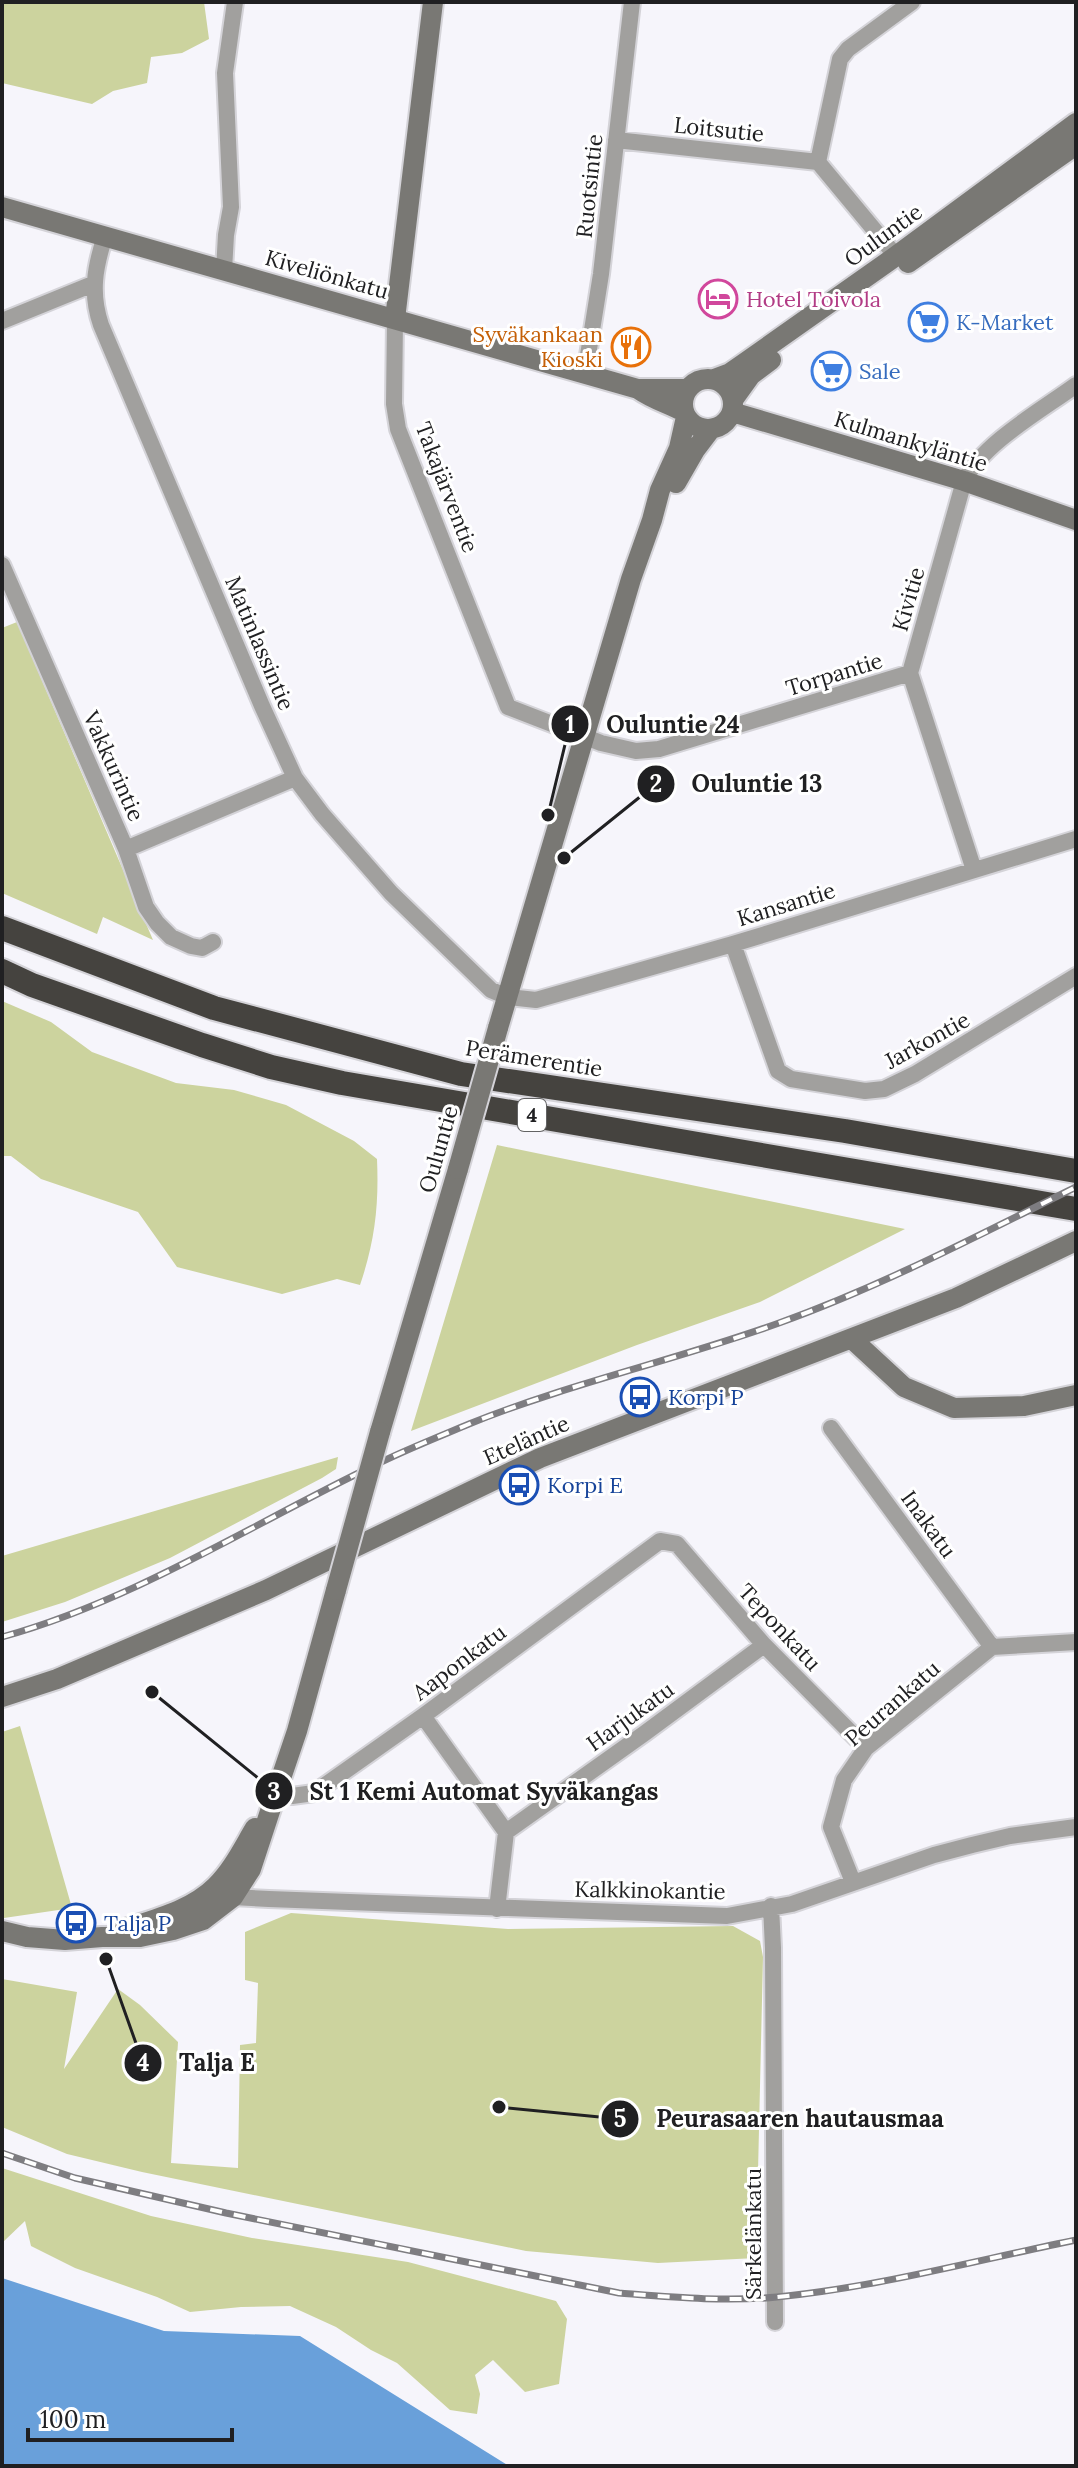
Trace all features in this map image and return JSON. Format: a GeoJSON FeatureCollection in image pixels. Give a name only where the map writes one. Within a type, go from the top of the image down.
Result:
{"type":"FeatureCollection","features":[{"type":"Feature","properties":{"kind":"highway","name":"Perämerentie"},"geometry":{"type":"LineString","coordinates":[[2,928],[214,1008],[461,1074],[845,1131],[1076,1171]]}},
{"type":"Feature","properties":{"kind":"highway","name":"4"},"geometry":{"type":"LineString","coordinates":[[2,971],[32,985],[202,1045],[271,1067],[328,1080],[1076,1209]]}},
{"type":"Feature","properties":{"kind":"highway"},"geometry":{"type":"LineString","coordinates":[[2,981],[32,985]]}},
{"type":"Feature","properties":{"kind":"main road","name":"Takajärventie"},"geometry":{"type":"LineString","coordinates":[[395,319],[433,2]]}},
{"type":"Feature","properties":{"kind":"main road","name":"Ouluntie"},"geometry":{"type":"LineString","coordinates":[[714,379],[730,373],[896,256],[1076,123]]}},
{"type":"Feature","properties":{"kind":"main road","name":"Ouluntie"},"geometry":{"type":"LineString","coordinates":[[732,406],[751,375],[769,361],[1076,145]]}},
{"type":"Feature","properties":{"kind":"main road","name":"Kiveliönkatu"},"geometry":{"type":"LineString","coordinates":[[2,207],[638,389],[687,389]]}},
{"type":"Feature","properties":{"kind":"main road"},"geometry":{"type":"LineString","coordinates":[[702,379],[714,379],[725,385],[732,406],[723,424],[711,429],[697,427],[685,414],[682,402],[687,389],[702,379]]}},
{"type":"Feature","properties":{"kind":"main road","name":"Kiveliönkatu"},"geometry":{"type":"LineString","coordinates":[[638,389],[657,402],[685,414]]}},
{"type":"Feature","properties":{"kind":"main road","name":"Kulmankyläntie"},"geometry":{"type":"LineString","coordinates":[[732,406],[1076,520]]}},
{"type":"Feature","properties":{"kind":"main road","name":"Ouluntie"},"geometry":{"type":"LineString","coordinates":[[2,1931],[27,1937],[65,1940],[140,1937],[173,1930],[203,1920],[233,1897],[251,1869],[297,1731],[380,1432],[629,585],[660,490],[679,448],[685,414]]}},
{"type":"Feature","properties":{"kind":"main road","name":"Ouluntie"},"geometry":{"type":"LineString","coordinates":[[652,520],[711,429]]}},
{"type":"Feature","properties":{"kind":"main road","name":"Eteläntie"},"geometry":{"type":"LineString","coordinates":[[2,1697],[57,1679],[266,1590],[540,1458],[956,1298],[1076,1241]]}},
{"type":"Feature","properties":{"kind":"main road"},"geometry":{"type":"LineString","coordinates":[[852,1339],[904,1387],[954,1408],[1024,1406],[1076,1395]]}},
{"type":"Feature","properties":{"kind":"main road","name":"Ouluntie"},"geometry":{"type":"LineString","coordinates":[[102,1937],[176,1912],[215,1886],[238,1858],[276,1793]]}},
{"type":"Feature","properties":{"kind":"street"},"geometry":{"type":"LineString","coordinates":[[224,270],[231,207],[225,73],[235,2]]}},
{"type":"Feature","properties":{"kind":"street","name":"Ruotsintie"},"geometry":{"type":"LineString","coordinates":[[585,374],[601,274],[632,2]]}},
{"type":"Feature","properties":{"kind":"street"},"geometry":{"type":"LineString","coordinates":[[896,256],[818,162],[840,59],[848,49],[912,2]]}},
{"type":"Feature","properties":{"kind":"street","name":"Loitsutie"},"geometry":{"type":"LineString","coordinates":[[616,140],[818,162]]}},
{"type":"Feature","properties":{"kind":"street","name":"Matinlassintie"},"geometry":{"type":"LineString","coordinates":[[105,236],[93,284],[101,325],[258,698],[295,778],[330,824],[391,893],[482,983],[508,997]]}},
{"type":"Feature","properties":{"kind":"street"},"geometry":{"type":"LineString","coordinates":[[2,321],[93,284]]}},
{"type":"Feature","properties":{"kind":"street","name":"Takajärventie"},"geometry":{"type":"LineString","coordinates":[[395,319],[394,404],[398,429],[505,701],[513,710],[585,738]]}},
{"type":"Feature","properties":{"kind":"street","name":"Kivitie"},"geometry":{"type":"LineString","coordinates":[[910,673],[970,469],[987,450],[1076,385]]}},
{"type":"Feature","properties":{"kind":"street","name":"Vakkurintie"},"geometry":{"type":"LineString","coordinates":[[2,565],[126,849],[146,907],[163,930],[178,941],[198,948],[206,948],[213,942]]}},
{"type":"Feature","properties":{"kind":"street"},"geometry":{"type":"LineString","coordinates":[[910,673],[974,870]]}},
{"type":"Feature","properties":{"kind":"street","name":"Torpantie"},"geometry":{"type":"LineString","coordinates":[[585,738],[622,749],[652,751],[910,673]]}},
{"type":"Feature","properties":{"kind":"street"},"geometry":{"type":"LineString","coordinates":[[126,849],[295,778]]}},
{"type":"Feature","properties":{"kind":"street","name":"Kansantie"},"geometry":{"type":"LineString","coordinates":[[508,997],[536,1000],[733,944],[1076,839]]}},
{"type":"Feature","properties":{"kind":"street","name":"Jarkontie"},"geometry":{"type":"LineString","coordinates":[[733,944],[778,1071],[791,1079],[865,1091],[884,1089],[915,1074],[1076,976]]}},
{"type":"Feature","properties":{"kind":"street","name":"Inakatu"},"geometry":{"type":"LineString","coordinates":[[831,1428],[992,1647]]}},
{"type":"Feature","properties":{"kind":"street","name":"Teponkatu"},"geometry":{"type":"LineString","coordinates":[[660,1541],[677,1544],[764,1645],[866,1748]]}},
{"type":"Feature","properties":{"kind":"street","name":"Aaponkatu"},"geometry":{"type":"LineString","coordinates":[[276,1793],[292,1796],[314,1793],[660,1541]]}},
{"type":"Feature","properties":{"kind":"street"},"geometry":{"type":"LineString","coordinates":[[992,1647],[1076,1642]]}},
{"type":"Feature","properties":{"kind":"street","name":"Harjukatu"},"geometry":{"type":"LineString","coordinates":[[506,1832],[764,1645]]}},
{"type":"Feature","properties":{"kind":"street","name":"Peurankatu"},"geometry":{"type":"LineString","coordinates":[[853,1882],[831,1827],[844,1780],[866,1748],[992,1647]]}},
{"type":"Feature","properties":{"kind":"street"},"geometry":{"type":"LineString","coordinates":[[423,1716],[506,1832],[497,1909]]}},
{"type":"Feature","properties":{"kind":"street","name":"Kalkkinokantie"},"geometry":{"type":"LineString","coordinates":[[215,1886],[233,1897],[727,1916],[792,1904],[972,1845],[1076,1827]]}},
{"type":"Feature","properties":{"kind":"street","name":"Särkelänkatu"},"geometry":{"type":"LineString","coordinates":[[771,1906],[775,2322]]}},
{"type":"Feature","properties":{"kind":"green space"},"geometry":{"type":"Polygon","coordinates":[[[2,2],[204,2],[209,39],[182,53],[151,57],[147,83],[113,91],[92,104],[2,83],[2,2]]]}},
{"type":"Feature","properties":{"kind":"green space"},"geometry":{"type":"Polygon","coordinates":[[[17,622],[153,940],[103,917],[97,934],[2,893],[2,628],[17,622]]]}},
{"type":"Feature","properties":{"kind":"green space"},"geometry":{"type":"Polygon","coordinates":[[[2,1001],[51,1022],[92,1052],[176,1083],[234,1090],[286,1105],[354,1141],[377,1159],[375,1223],[360,1285],[337,1279],[282,1294],[177,1267],[138,1212],[41,1179],[11,1156],[2,1156],[2,1001]]]}},
{"type":"Feature","properties":{"kind":"green space"},"geometry":{"type":"Polygon","coordinates":[[[497,1145],[905,1229],[760,1302],[411,1431],[497,1145]]]}},
{"type":"Feature","properties":{"kind":"green space"},"geometry":{"type":"Polygon","coordinates":[[[338,1457],[336,1469],[322,1478],[170,1558],[65,1602],[2,1622],[2,1556],[338,1457]]]}},
{"type":"Feature","properties":{"kind":"green space"},"geometry":{"type":"Polygon","coordinates":[[[20,1726],[72,1908],[4,1918],[2,1732],[20,1726]]]}},
{"type":"Feature","properties":{"kind":"green space"},"geometry":{"type":"Polygon","coordinates":[[[291,1913],[508,1929],[733,1926],[760,1941],[763,1957],[756,2258],[658,2263],[526,2251],[142,2172],[67,2154],[2,2127],[2,1979],[77,1992],[64,2069],[118,1989],[140,2005],[178,2042],[171,2163],[238,2168],[240,2045],[256,2043],[258,1983],[245,1980],[245,1932],[291,1913]]]}},
{"type":"Feature","properties":{"kind":"green space"},"geometry":{"type":"Polygon","coordinates":[[[2,2168],[151,2216],[252,2238],[408,2262],[556,2301],[567,2319],[559,2384],[525,2392],[493,2360],[475,2375],[480,2394],[477,2414],[450,2410],[397,2363],[336,2327],[290,2306],[190,2312],[75,2268],[31,2246],[25,2221],[2,2243],[2,2168]]]}},
{"type":"Feature","properties":{"kind":"water"},"geometry":{"type":"Polygon","coordinates":[[[2,2278],[164,2331],[300,2336],[509,2466],[2,2466],[2,2278]]]}},
{"type":"Feature","properties":{"kind":"railway"},"geometry":{"type":"LineString","coordinates":[[2,1637],[99,1603],[146,1582],[386,1459],[507,1409],[817,1309],[930,1259],[1076,1187]]}},
{"type":"Feature","properties":{"kind":"railway"},"geometry":{"type":"LineString","coordinates":[[2,2153],[75,2178],[226,2213],[619,2293],[717,2299],[777,2297],[890,2280],[1076,2240]]}},
{"type":"Feature","properties":{"kind":"place","name":"Hotel Toivola"},"geometry":{"type":"Point","coordinates":[718,299]}},
{"type":"Feature","properties":{"kind":"place","name":"K-Market"},"geometry":{"type":"Point","coordinates":[928,322]}},
{"type":"Feature","properties":{"kind":"place","name":"Syväkankaan Kioski"},"geometry":{"type":"Point","coordinates":[631,347]}},
{"type":"Feature","properties":{"kind":"place","name":"Sale"},"geometry":{"type":"Point","coordinates":[831,371]}},
{"type":"Feature","properties":{"kind":"place","name":"Ouluntie 24"},"geometry":{"type":"Point","coordinates":[548,815]}},
{"type":"Feature","properties":{"kind":"place","name":"Ouluntie 13"},"geometry":{"type":"Point","coordinates":[564,858]}},
{"type":"Feature","properties":{"kind":"place","name":"Korpi P"},"geometry":{"type":"Point","coordinates":[640,1397]}},
{"type":"Feature","properties":{"kind":"place","name":"Korpi E"},"geometry":{"type":"Point","coordinates":[519,1485]}},
{"type":"Feature","properties":{"kind":"place","name":"St 1 Kemi Automat Syväkangas"},"geometry":{"type":"Point","coordinates":[152,1692]}},
{"type":"Feature","properties":{"kind":"place","name":"Talja P"},"geometry":{"type":"Point","coordinates":[76,1923]}},
{"type":"Feature","properties":{"kind":"place","name":"Talja E"},"geometry":{"type":"Point","coordinates":[106,1959]}},
{"type":"Feature","properties":{"kind":"place","name":"Peurasaaren hautausmaa"},"geometry":{"type":"Point","coordinates":[499,2107]}}]}
